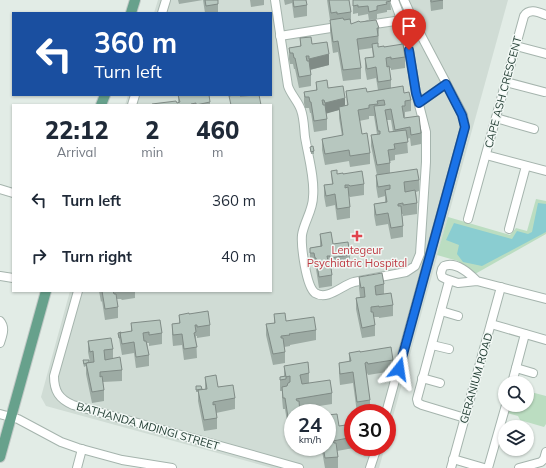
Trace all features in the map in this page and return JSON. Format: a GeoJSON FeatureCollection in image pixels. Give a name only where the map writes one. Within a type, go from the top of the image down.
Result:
{"type":"FeatureCollection","features":[{"type":"Feature","properties":{"kind":"main road"},"geometry":{"type":"LineString","coordinates":[[131,12],[135,0]]}},
{"type":"Feature","properties":{"kind":"main road"},"geometry":{"type":"LineString","coordinates":[[0,457],[46,292]]}},
{"type":"Feature","properties":{"kind":"street"},"geometry":{"type":"LineString","coordinates":[[162,12],[166,0]]}},
{"type":"Feature","properties":{"kind":"street"},"geometry":{"type":"LineString","coordinates":[[275,0],[288,86],[301,110],[312,179],[314,197],[304,227],[302,240],[308,281],[316,293],[323,295],[329,294],[354,282],[402,274],[410,270],[417,262],[421,250],[426,132],[416,93],[406,32],[394,0]]}},
{"type":"Feature","properties":{"kind":"street"},"geometry":{"type":"LineString","coordinates":[[389,404],[464,133],[464,120],[404,0]]}},
{"type":"Feature","properties":{"kind":"street","name":"CAPE ASH CRESCENT"},"geometry":{"type":"LineString","coordinates":[[546,15],[531,11],[525,14],[486,154],[546,171]]}},
{"type":"Feature","properties":{"kind":"street"},"geometry":{"type":"LineString","coordinates":[[362,25],[371,26],[402,20]]}},
{"type":"Feature","properties":{"kind":"street"},"geometry":{"type":"LineString","coordinates":[[280,36],[337,27]]}},
{"type":"Feature","properties":{"kind":"street"},"geometry":{"type":"LineString","coordinates":[[516,46],[546,54]]}},
{"type":"Feature","properties":{"kind":"street"},"geometry":{"type":"LineString","coordinates":[[506,82],[544,92]]}},
{"type":"Feature","properties":{"kind":"street"},"geometry":{"type":"LineString","coordinates":[[419,103],[446,84]]}},
{"type":"Feature","properties":{"kind":"street"},"geometry":{"type":"LineString","coordinates":[[496,118],[534,128]]}},
{"type":"Feature","properties":{"kind":"street"},"geometry":{"type":"LineString","coordinates":[[468,219],[486,154]]}},
{"type":"Feature","properties":{"kind":"street"},"geometry":{"type":"LineString","coordinates":[[509,229],[526,166]]}},
{"type":"Feature","properties":{"kind":"street"},"geometry":{"type":"LineString","coordinates":[[0,189],[12,193]]}},
{"type":"Feature","properties":{"kind":"street"},"geometry":{"type":"LineString","coordinates":[[477,280],[462,283],[449,281],[444,278],[441,273],[443,267],[448,264],[462,269],[477,280],[546,300]]}},
{"type":"Feature","properties":{"kind":"street"},"geometry":{"type":"LineString","coordinates":[[0,276],[12,278]]}},
{"type":"Feature","properties":{"kind":"street"},"geometry":{"type":"LineString","coordinates":[[449,281],[417,399],[420,404],[465,418]]}},
{"type":"Feature","properties":{"kind":"street","name":"GERANIUM ROAD"},"geometry":{"type":"LineString","coordinates":[[451,468],[501,287]]}},
{"type":"Feature","properties":{"kind":"street","name":"BATHANDA MDINGI STREET"},"geometry":{"type":"LineString","coordinates":[[78,292],[54,376],[55,389],[62,399],[73,405],[299,468]]}},
{"type":"Feature","properties":{"kind":"street"},"geometry":{"type":"LineString","coordinates":[[441,311],[458,316]]}},
{"type":"Feature","properties":{"kind":"street"},"geometry":{"type":"LineString","coordinates":[[0,321],[3,326],[0,343]]}},
{"type":"Feature","properties":{"kind":"street"},"geometry":{"type":"LineString","coordinates":[[491,324],[546,340]]}},
{"type":"Feature","properties":{"kind":"street"},"geometry":{"type":"LineString","coordinates":[[514,376],[525,334]]}},
{"type":"Feature","properties":{"kind":"street"},"geometry":{"type":"LineString","coordinates":[[432,344],[449,349]]}},
{"type":"Feature","properties":{"kind":"street"},"geometry":{"type":"LineString","coordinates":[[516,368],[533,373]]}},
{"type":"Feature","properties":{"kind":"street"},"geometry":{"type":"LineString","coordinates":[[422,378],[440,383]]}},
{"type":"Feature","properties":{"kind":"street"},"geometry":{"type":"LineString","coordinates":[[0,414],[25,422],[61,442],[82,449],[122,460],[172,468]]}},
{"type":"Feature","properties":{"kind":"street"},"geometry":{"type":"LineString","coordinates":[[488,468],[498,442]]}},
{"type":"Feature","properties":{"kind":"street"},"geometry":{"type":"LineString","coordinates":[[77,468],[82,449]]}},
{"type":"Feature","properties":{"kind":"street"},"geometry":{"type":"LineString","coordinates":[[519,468],[541,462],[546,452]]}},
{"type":"Feature","properties":{"kind":"street"},"geometry":{"type":"LineString","coordinates":[[370,468],[374,456]]}},
{"type":"Feature","properties":{"kind":"street"},"geometry":{"type":"LineString","coordinates":[[453,459],[484,468]]}},
{"type":"Feature","properties":{"kind":"street"},"geometry":{"type":"LineString","coordinates":[[119,468],[122,460]]}},
{"type":"Feature","properties":{"kind":"shaded area","name":"Lentegeur Psychiatric Hospital"},"geometry":{"type":"Polygon","coordinates":[[[158,0],[508,0],[396,405],[396,404],[344,404],[344,456],[382,456],[379,468],[272,468],[46,406],[41,397],[70,292],[272,292],[272,104],[125,104],[128,96],[272,96],[272,12],[154,12],[158,0]]]}},
{"type":"Feature","properties":{"kind":"green space"},"geometry":{"type":"Polygon","coordinates":[[[536,199],[546,201],[546,234],[475,274],[458,261],[437,255],[448,217],[510,235],[516,228],[527,231],[536,199]]]}},
{"type":"Feature","properties":{"kind":"green space"},"geometry":{"type":"Polygon","coordinates":[[[534,393],[546,396],[546,424],[544,427],[534,424],[534,420],[520,420],[518,416],[507,413],[534,412],[534,393]]]}},
{"type":"Feature","properties":{"kind":"water"},"geometry":{"type":"Polygon","coordinates":[[[538,203],[546,204],[546,232],[482,266],[463,262],[457,254],[459,245],[446,240],[454,223],[512,239],[517,231],[528,234],[532,232],[538,203]]]}},
{"type":"Feature","properties":{"kind":"building"},"geometry":{"type":"Polygon","coordinates":[[[205,0],[218,0],[218,4],[206,6],[205,0]]]}},
{"type":"Feature","properties":{"kind":"building"},"geometry":{"type":"Polygon","coordinates":[[[293,0],[306,0],[307,5],[294,7],[293,0]]]}},
{"type":"Feature","properties":{"kind":"building"},"geometry":{"type":"Polygon","coordinates":[[[329,0],[349,0],[351,12],[337,14],[337,12],[331,13],[329,0]]]}},
{"type":"Feature","properties":{"kind":"building"},"geometry":{"type":"Polygon","coordinates":[[[353,0],[391,1],[386,2],[387,4],[377,6],[377,10],[369,12],[368,6],[353,6],[353,0]]]}},
{"type":"Feature","properties":{"kind":"building"},"geometry":{"type":"Polygon","coordinates":[[[431,0],[443,0],[431,2],[431,0]]]}},
{"type":"Feature","properties":{"kind":"building"},"geometry":{"type":"Polygon","coordinates":[[[343,18],[344,20],[350,19],[351,24],[359,21],[376,20],[379,28],[377,28],[378,36],[357,39],[361,68],[343,70],[338,41],[333,42],[330,20],[343,18]]]}},
{"type":"Feature","properties":{"kind":"building"},"geometry":{"type":"Polygon","coordinates":[[[403,36],[403,41],[401,41],[400,37],[403,36]]]}},
{"type":"Feature","properties":{"kind":"building"},"geometry":{"type":"Polygon","coordinates":[[[311,37],[312,44],[327,42],[329,54],[309,59],[309,56],[306,56],[307,61],[309,61],[311,75],[299,77],[295,58],[293,53],[290,53],[289,48],[301,46],[300,38],[311,37]]]}},
{"type":"Feature","properties":{"kind":"building"},"geometry":{"type":"Polygon","coordinates":[[[378,43],[378,47],[403,44],[405,57],[391,59],[391,57],[386,58],[391,80],[378,82],[376,67],[367,69],[365,58],[374,57],[372,44],[378,43]]]}},
{"type":"Feature","properties":{"kind":"building"},"geometry":{"type":"Polygon","coordinates":[[[327,80],[328,88],[343,86],[345,98],[325,103],[324,100],[322,100],[323,105],[325,105],[327,119],[314,121],[311,102],[309,97],[305,97],[304,92],[317,90],[316,82],[327,80]]]}},
{"type":"Feature","properties":{"kind":"building"},"geometry":{"type":"Polygon","coordinates":[[[403,86],[404,93],[409,92],[411,100],[405,101],[405,106],[402,106],[404,118],[419,116],[421,133],[411,135],[410,127],[395,130],[391,109],[385,110],[389,132],[406,130],[408,142],[394,144],[395,149],[388,150],[390,163],[377,165],[371,135],[380,134],[380,131],[378,131],[374,106],[385,105],[384,100],[377,101],[378,104],[369,105],[369,108],[358,110],[362,134],[367,133],[370,153],[350,156],[349,150],[325,154],[322,139],[343,135],[339,107],[348,105],[346,91],[366,88],[367,92],[403,86]]]}},
{"type":"Feature","properties":{"kind":"building"},"geometry":{"type":"Polygon","coordinates":[[[178,96],[209,96],[210,102],[201,104],[152,104],[176,101],[177,103],[180,102],[178,96]]]}},
{"type":"Feature","properties":{"kind":"building"},"geometry":{"type":"Polygon","coordinates":[[[229,96],[240,96],[259,96],[261,104],[231,104],[229,96]]]}},
{"type":"Feature","properties":{"kind":"building"},"geometry":{"type":"Polygon","coordinates":[[[313,146],[314,151],[311,152],[310,147],[313,146]]]}},
{"type":"Feature","properties":{"kind":"building"},"geometry":{"type":"Polygon","coordinates":[[[417,169],[419,180],[404,182],[405,192],[415,190],[417,203],[403,205],[403,203],[398,204],[398,206],[401,206],[403,226],[391,228],[388,213],[376,215],[374,204],[387,202],[385,190],[390,189],[390,185],[378,187],[376,175],[417,169]]]}},
{"type":"Feature","properties":{"kind":"building"},"geometry":{"type":"Polygon","coordinates":[[[337,170],[337,174],[362,171],[364,184],[350,186],[345,185],[345,188],[348,187],[350,207],[337,209],[335,194],[326,196],[324,185],[333,184],[331,171],[337,170]]]}},
{"type":"Feature","properties":{"kind":"building"},"geometry":{"type":"Polygon","coordinates":[[[331,232],[333,244],[348,242],[350,255],[330,258],[330,256],[327,256],[328,261],[330,261],[332,275],[319,277],[316,258],[314,253],[310,253],[310,248],[322,246],[320,234],[331,232]]]}},
{"type":"Feature","properties":{"kind":"building"},"geometry":{"type":"Polygon","coordinates":[[[382,273],[384,284],[375,286],[376,295],[391,293],[393,305],[371,307],[375,325],[362,328],[356,298],[365,297],[364,287],[361,288],[359,277],[382,273]]]}},
{"type":"Feature","properties":{"kind":"building"},"geometry":{"type":"Polygon","coordinates":[[[102,292],[113,292],[116,294],[118,307],[105,309],[102,292]]]}},
{"type":"Feature","properties":{"kind":"building"},"geometry":{"type":"Polygon","coordinates":[[[208,311],[210,325],[197,327],[197,325],[195,325],[196,332],[194,333],[197,347],[184,349],[182,334],[173,335],[172,324],[180,323],[179,315],[208,311]]]}},
{"type":"Feature","properties":{"kind":"building"},"geometry":{"type":"Polygon","coordinates":[[[285,313],[286,321],[314,317],[316,330],[281,336],[281,338],[283,338],[285,352],[273,354],[266,324],[275,323],[274,314],[285,313]]]}},
{"type":"Feature","properties":{"kind":"building"},"geometry":{"type":"Polygon","coordinates":[[[160,320],[162,333],[149,335],[149,332],[143,333],[149,355],[136,357],[134,342],[122,344],[120,333],[132,331],[131,323],[160,320]]]}},
{"type":"Feature","properties":{"kind":"building"},"geometry":{"type":"Polygon","coordinates":[[[111,338],[113,349],[104,350],[105,360],[120,357],[122,370],[100,372],[104,390],[92,392],[86,363],[94,362],[93,351],[90,352],[88,341],[111,338]]]}},
{"type":"Feature","properties":{"kind":"building"},"geometry":{"type":"Polygon","coordinates":[[[391,347],[393,360],[368,364],[367,362],[365,363],[370,400],[357,402],[353,372],[340,374],[339,363],[351,361],[349,353],[391,347]]]}},
{"type":"Feature","properties":{"kind":"building"},"geometry":{"type":"Polygon","coordinates":[[[83,360],[89,360],[89,362],[84,364],[83,360]]]}},
{"type":"Feature","properties":{"kind":"building"},"geometry":{"type":"Polygon","coordinates":[[[308,362],[309,373],[300,375],[302,384],[330,380],[332,393],[296,399],[299,401],[299,404],[286,404],[285,398],[283,398],[282,387],[287,386],[290,382],[290,376],[286,377],[284,366],[308,362]]]}},
{"type":"Feature","properties":{"kind":"building"},"geometry":{"type":"Polygon","coordinates":[[[216,375],[218,387],[233,385],[235,398],[213,402],[213,405],[215,404],[217,418],[204,420],[198,390],[207,389],[205,377],[216,375]]]}},
{"type":"Feature","properties":{"kind":"building"},"geometry":{"type":"Polygon","coordinates":[[[286,376],[286,379],[280,380],[280,377],[286,376]]]}},
{"type":"Feature","properties":{"kind":"building"},"geometry":{"type":"Polygon","coordinates":[[[196,386],[201,386],[202,389],[196,390],[196,386]]]}},
{"type":"Feature","properties":{"kind":"building"},"geometry":{"type":"Polygon","coordinates":[[[336,414],[339,426],[344,425],[344,439],[336,440],[336,414]]]}},
{"type":"Feature","properties":{"kind":"building"},"geometry":{"type":"Polygon","coordinates":[[[336,443],[338,457],[325,458],[325,456],[336,456],[336,443]]]}},
{"type":"Feature","properties":{"kind":"place","name":"Lentegeur Psychiatric Hospital"},"geometry":{"type":"Point","coordinates":[357,236]}},
{"type":"Feature","properties":{"kind":"route"},"geometry":{"type":"LineString","coordinates":[[399,369],[465,127],[462,115],[446,84],[419,103],[409,50]]}}]}
